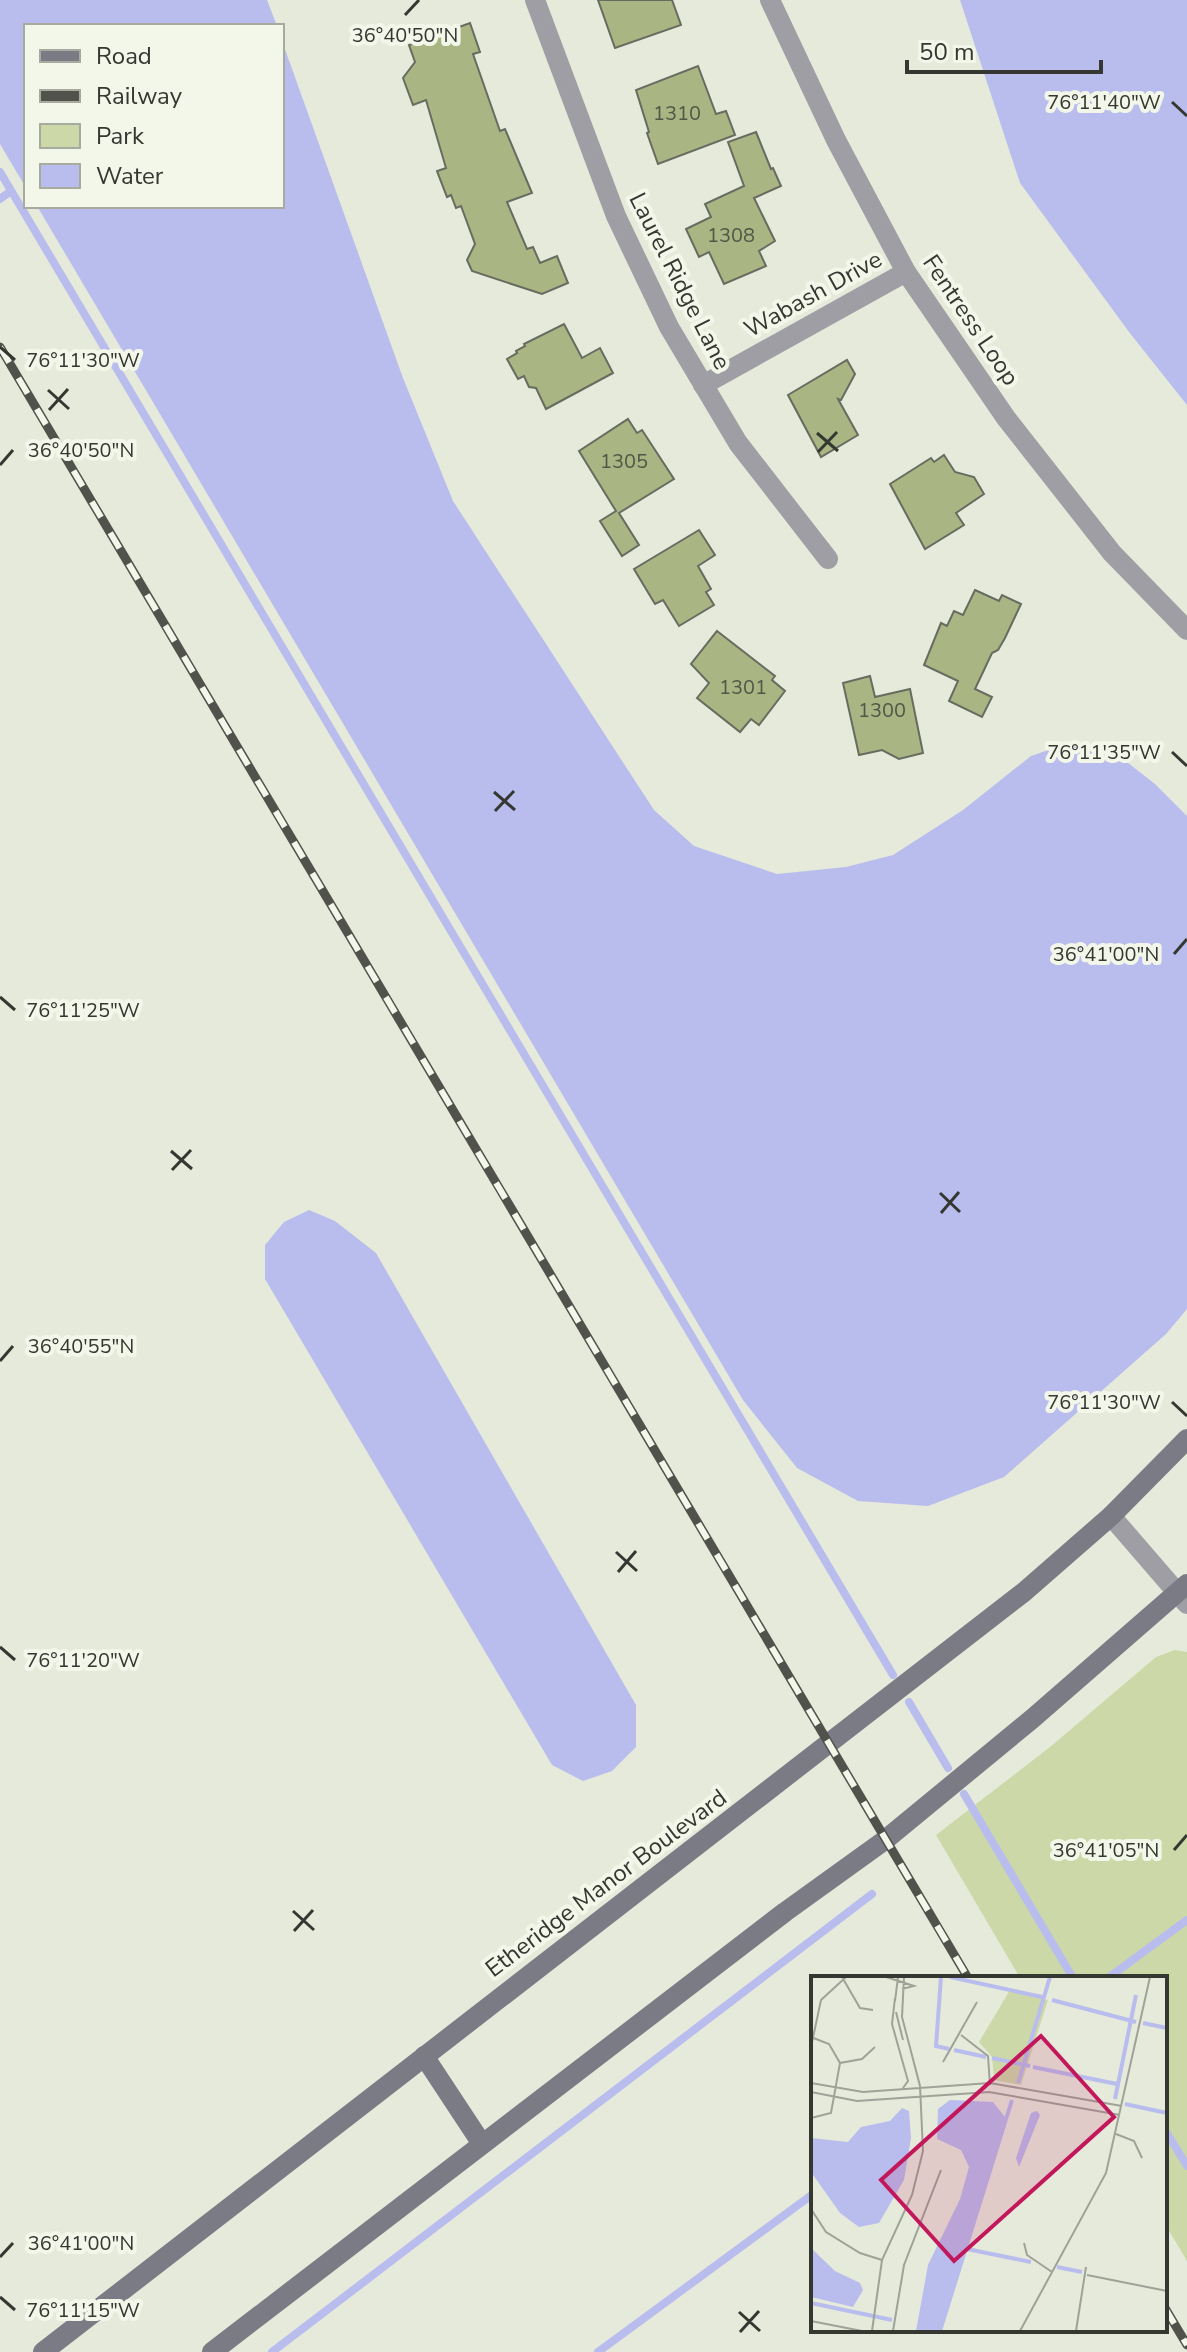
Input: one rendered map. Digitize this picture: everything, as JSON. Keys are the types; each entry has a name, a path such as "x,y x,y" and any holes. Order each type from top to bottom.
{"main road":[{"name":"Etheridge Manor Boulevard","path":"43,2352 1000,1611 1111,1516 1187,1439"},
{"path":"212,2352 785,1912 885,1840 1184,1594"},
{"path":"424,2056 482,2144"}],"street":[{"name":"Laurel Ridge Lane","path":"535,0 616,216 669,327 738,443 828,559"},
{"name":"Fentress Loop","path":"770,0 836,140 906,272 1006,418 1112,553 1187,630"},
{"name":"Wabash Drive","path":"703,385 906,272"},
{"path":"1111,1516 1184,1594"}],"green space":[{"path":"1175,1650 1187,1652 1187,2261 1167,2227 1167,1976 1019,1976 936,1835 1050,1747 1156,1657"}],"water":[{"path":"0,0 267,0 276,24 24,24 24,185 0,144"},
{"path":"960,0 1187,0 1187,405 1129,332 1020,183"},
{"path":"284,47 403,378 453,501 654,810 694,846 777,874 846,867 893,855 963,810 1031,756 1074,741 1114,752 1155,784 1187,816 1187,1309 1166,1334 1004,1477 928,1506 858,1501 797,1468 743,1400 38,208 284,208"},
{"path":"309,1210 335,1221 376,1253 636,1705 636,1747 612,1771 583,1781 552,1765 265,1279 265,1245 284,1222"}],"building":[{"path":"598,0 672,0 681,25 615,48"},
{"path":"470,23 480,52 473,54 500,131 505,129 532,193 507,202 527,249 533,247 540,263 557,256 568,283 542,294 472,271 467,260 475,244 461,206 456,208 451,195 447,197 437,171 446,168 426,100 413,105 403,78 415,62 409,45"},
{"path":"698,66 716,114 726,111 735,135 658,164 636,90"},
{"path":"756,132 781,186 754,198 775,241 759,251 766,266 724,284 709,252 699,257 686,229 711,217 705,204 744,186 728,142"},
{"path":"564,324 582,358 600,348 613,373 546,409 536,388 529,387 524,376 518,379 507,359 524,344"},
{"path":"847,360 855,374 841,400 838,399 858,435 821,457 788,395"},
{"path":"628,419 637,433 642,430 674,479 619,513 639,545 622,556 600,521 616,511 579,451"},
{"path":"944,455 955,472 974,477 984,494 956,513 964,525 925,549 890,484 931,458 934,462"},
{"path":"699,530 715,555 698,566 711,589 706,592 714,605 679,626 663,600 655,604 634,569"},
{"path":"975,590 999,601 1002,595 1021,604 975,689 992,697 982,717 949,701 958,681 924,665 941,623 947,626 954,611 963,615"},
{"path":"717,631 775,676 772,680 785,691 759,725 751,719 740,732 697,698 709,683 691,664"},
{"path":"870,676 875,697 910,689 923,753 899,759 882,750 859,755 843,683"}],"waterway":[{"path":"0,172 893,1675"},
{"path":"0,199 11,191"},
{"path":"909,1702 948,1768"},
{"path":"964,1794 1072,1976"},
{"path":"272,2352 872,1894"},
{"path":"1111,1976 1187,1920"},
{"path":"1167,2133 1187,2166"},
{"path":"598,2352 811,2195"}],"railway":[{"path":"0,347 967,1976"},
{"path":"1167,2311 1187,2345"}]}
